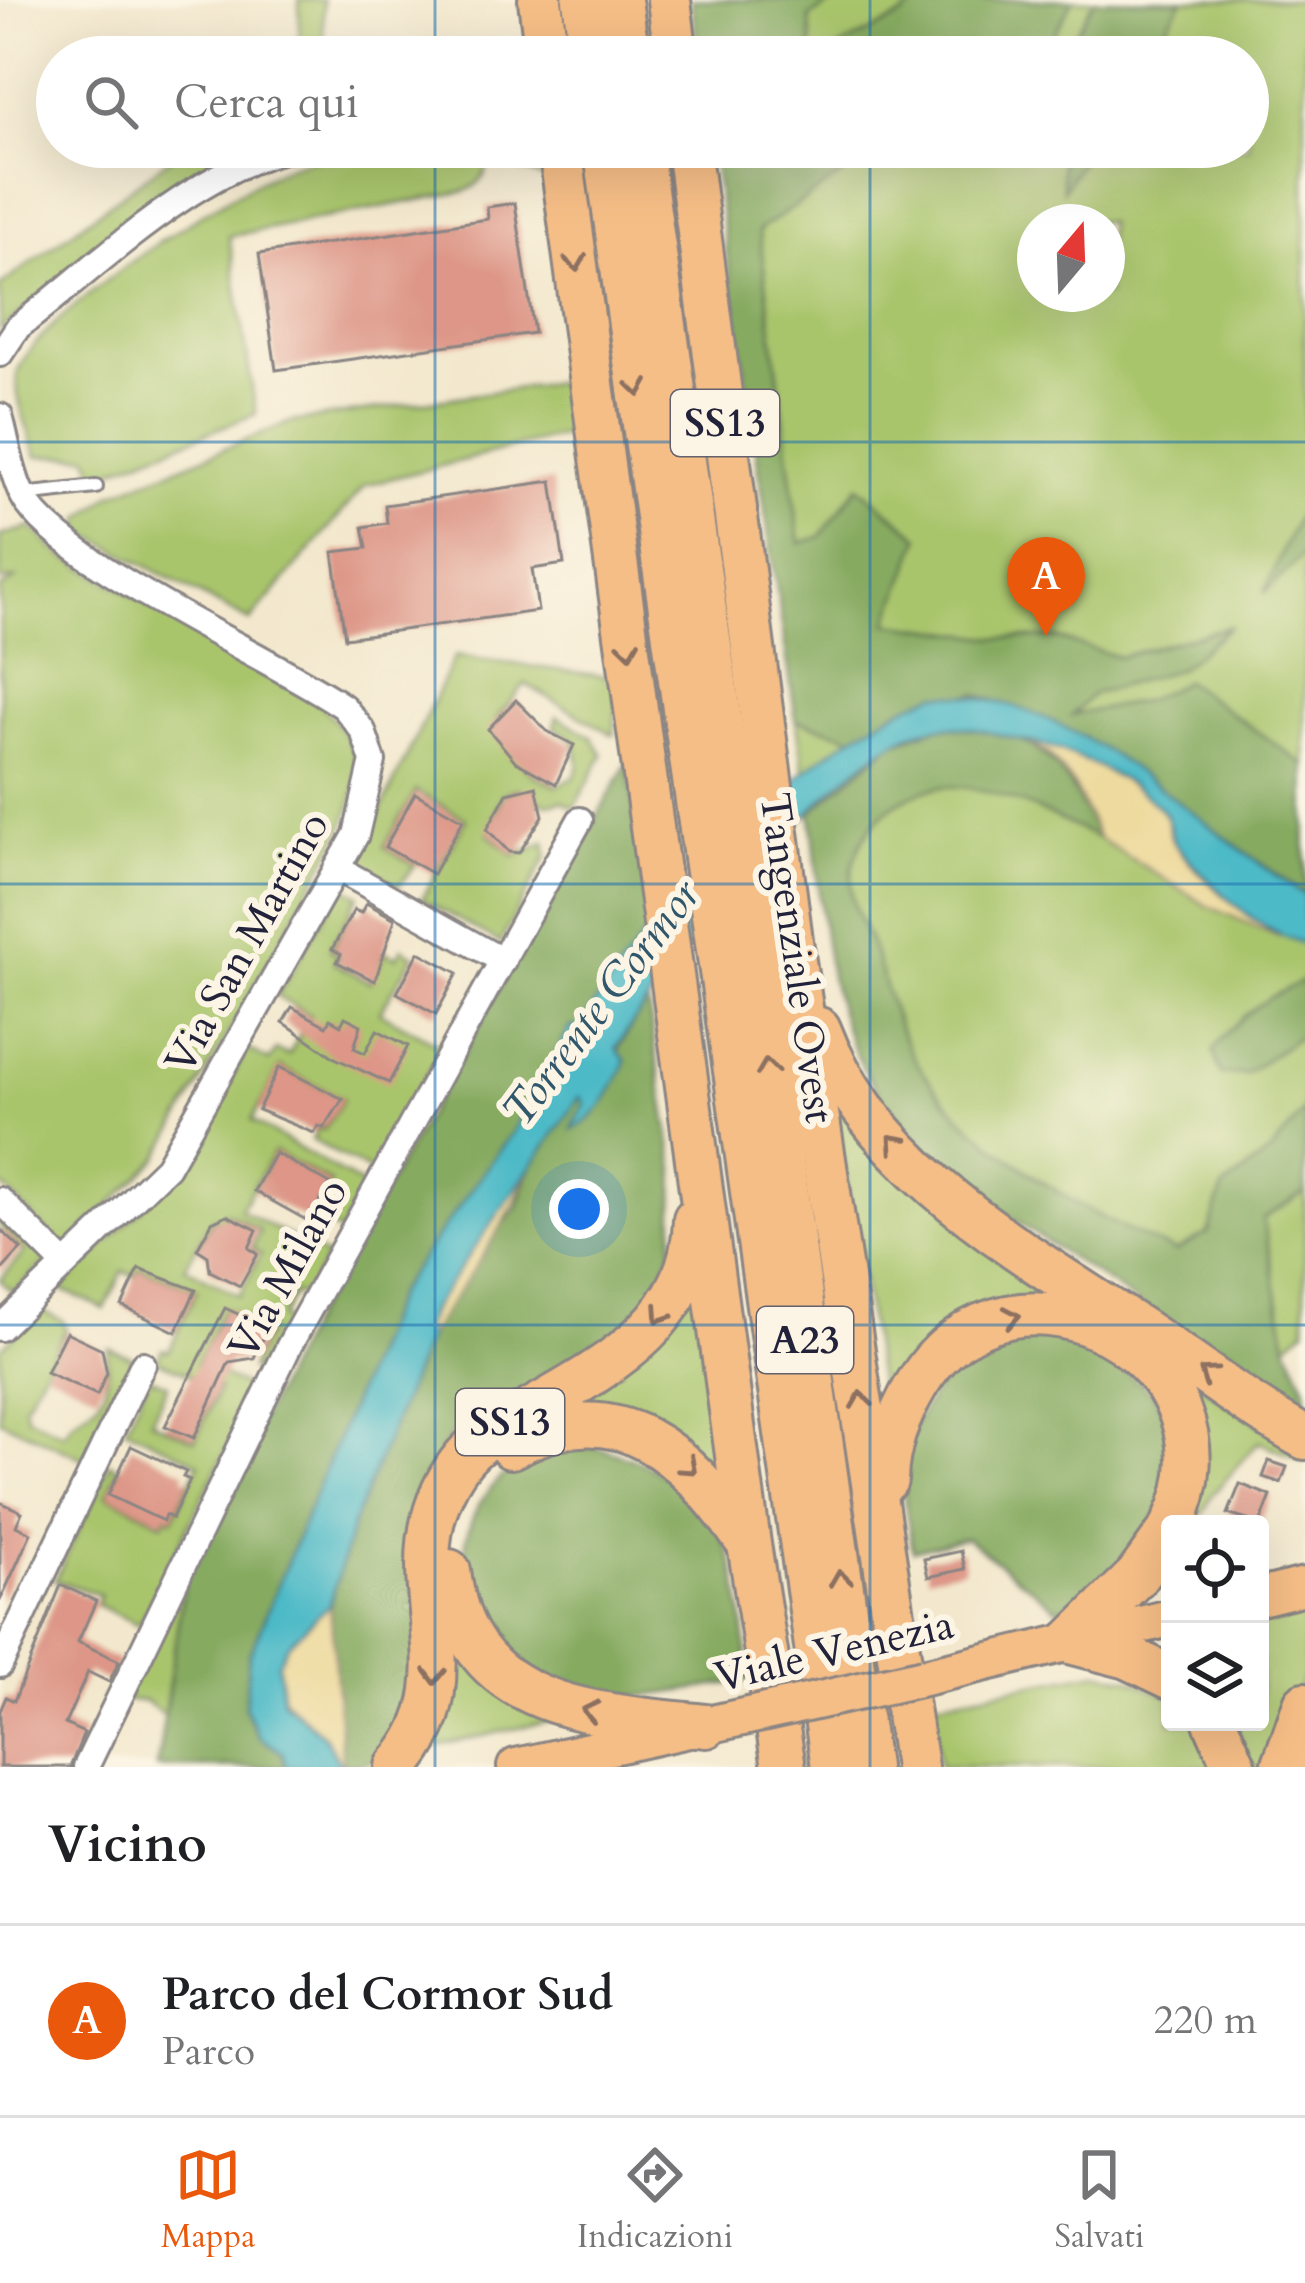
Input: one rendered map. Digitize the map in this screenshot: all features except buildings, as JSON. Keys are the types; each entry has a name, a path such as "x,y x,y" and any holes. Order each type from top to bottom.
{"highway":[{"path":"535,0 543,36"},
{"path":"584,0 589,36"},
{"path":"620,0 625,36"},
{"path":"669,0 673,36"},
{"name":"SS13","path":"563,168 749,1544 784,1767"},
{"name":"A23","path":"608,168 833,1767"},
{"name":"A23","path":"643,168 867,1767"},
{"name":"Tangenziale Ovest","path":"691,168 792,948 916,1767"},
{"path":"792,948 829,1057 863,1108 914,1163 1033,1259 1305,1438"},
{"name":"SS13","path":"397,1767 416,1743 434,1701 437,1671 424,1566 427,1536 443,1492 459,1464 493,1432 612,1363 662,1320 695,1234 695,1122"},
{"path":"889,1583 886,1461 896,1426 926,1369 943,1350 988,1322 1016,1314 1065,1316 1094,1325 1150,1363 1169,1388 1188,1450 1188,1482 1176,1515"},
{"path":"706,1726 577,1710 505,1679 472,1646 453,1610 448,1564 452,1528 470,1487 492,1457 560,1427 596,1426 662,1444 683,1460 749,1544"},
{"path":"1070,1642 1137,1576 1161,1542"},
{"path":"1070,1642 1129,1657 1161,1673"},
{"path":"1283,1767 1305,1704"},
{"path":"1219,1731 1235,1767"}],"main road":[{"path":"1269,1595 1305,1586"},
{"name":"Viale Venezia","path":"516,1767 632,1748 706,1726 1161,1620"}],"street":[{"path":"532,36 535,0"},
{"path":"0,354 18,327 212,178 232,168"},
{"name":"Via San Martino","path":"0,416 22,495 38,516 112,574 344,707 363,731 373,761 356,835 167,1167 0,1328"},
{"name":"Via Milano","path":"86,1767 289,1346 580,820"},
{"path":"338,868 503,961"},
{"path":"0,1200 65,1265"},
{"path":"0,1666 143,1364"}],"lane":[{"path":"22,495 96,487"}],"green space":[{"path":"299,0 323,0 324,36 300,36"},
{"path":"691,0 837,0 810,17 811,36 696,36"},
{"path":"693,0 1305,0 1305,1329 1287,1344 1139,1301 1004,1211 831,955 716,168 1269,168 1269,36 698,36"},
{"path":"920,0 1073,0 1053,36 862,36 902,16"},
{"path":"1094,0 1183,0 1160,36 1074,36"},
{"path":"157,168 206,168 0,330 0,286"},
{"path":"287,168 487,168 466,191 229,236 256,414 96,476 89,456 37,456 17,386 28,352 94,290 138,257"},
{"path":"515,168 551,168 553,182"},
{"path":"714,168 853,168 759,230 800,543 820,537 858,486 920,537 888,623 996,638 1056,638 1119,657 1231,626 1179,669 1093,694 1072,715 1146,700 1185,681 1305,765 1305,895 1105,751 1017,708 976,694 901,708 854,737 796,720"},
{"path":"1061,168 1077,168 1063,190"},
{"path":"574,380 579,431 365,485 250,621 81,531 81,519 112,494 291,422"},
{"path":"1305,498 1305,553 1264,594"},
{"path":"31,527 62,556 307,692 351,746 357,780 334,846 159,1157 65,1249 0,1184 0,589 18,578 0,581 0,536"},
{"path":"455,656 619,678 614,735 525,684 496,719 495,735 532,774 556,786 574,778 579,765 575,740 554,727 557,716 592,737 603,755 574,808 562,801 547,804 517,788 503,794 488,834 515,856 545,842 547,856 500,943 422,899 466,819 416,791 384,847 415,865 399,886 356,862"},
{"path":"938,727 998,733 1039,751 1070,786 1098,838 1019,802 969,788 923,791 884,813 858,849 852,895 907,1045 936,1089 995,1147 1105,1219 1176,1251 1208,1233 1223,1188 1272,1151 1305,1109 1305,1192 1263,1219 1287,1344 1305,1386 1305,1423 971,1188 905,1127 856,1054 829,966 811,812 892,743"},
{"path":"628,762 650,927 580,1028 571,1027 513,1132 397,1292 249,1656 245,1708 259,1737 282,1752 286,1767 157,1767 186,1569 312,1317"},
{"path":"342,886 359,895 330,950 338,955 334,963 370,982 386,952 397,957 402,948 414,955 380,1012 442,1047 373,1173 312,1140 343,1099 280,1067 252,1121 365,1187 340,1233 314,1217 331,1183 274,1152 240,1210 327,1257 305,1296 294,1293 281,1318 290,1323 283,1334 278,1332 257,1372 250,1369 270,1328 224,1308 196,1364 256,1391 139,1625 97,1605 100,1595 55,1580 110,1463 119,1468 107,1495 163,1523 166,1517 173,1519 199,1463 126,1428 149,1377 168,1384 151,1421 195,1440 219,1388 157,1360 162,1349 169,1351 197,1290 140,1268 135,1276 123,1271 105,1309 60,1289 175,1176 247,1049 269,1061 276,1050 289,1055 310,1015 277,996","holes":["226,1212 260,1231 252,1248 261,1254 239,1296 185,1267 213,1218 221,1221"]},
{"path":"1305,980 1305,1032 1246,1074 1221,1075 1213,1051 1232,1027 1265,1001"},
{"path":"647,999 675,1168 673,1250 657,1288 616,1339 454,1432 425,1476 406,1555 426,1655 406,1721 376,1761 343,1767 330,1604 352,1526 428,1337 486,1243 517,1208 533,1159 581,1095 585,1104 573,1127"},
{"path":"833,1095 1072,1300 1000,1303 954,1320 920,1357 884,1418"},
{"path":"0,1212 49,1260 13,1293 0,1280 25,1251 0,1228"},
{"path":"697,1279 722,1460 711,1469 586,1409 577,1397"},
{"path":"39,1310 63,1321 66,1329 24,1406 27,1416 64,1434 104,1391 109,1348 134,1358 86,1460 0,1420 0,1349"},
{"path":"1058,1334 1092,1348 1154,1396 1169,1431 1171,1462 1165,1494 1134,1551 1111,1575 1058,1609 966,1538 913,1551 903,1477 919,1416 959,1366 1000,1340"},
{"path":"1191,1379 1305,1453 1305,1461 1259,1442 1212,1495 1202,1515 1190,1515 1204,1452"},
{"path":"562,1443 640,1462 664,1475 704,1510 731,1558 750,1680 657,1694 586,1695 523,1668 492,1638 472,1603 465,1565 469,1528 487,1493 518,1464"},
{"path":"186,1569 164,1716 146,1701 122,1700"},
{"path":"1305,1613 1305,1673 1270,1767 1251,1767 1237,1731 1269,1731 1269,1621"},
{"path":"448,1622 574,1716 427,1748"},
{"path":"1098,1672 1128,1678 1161,1693 1161,1731 1201,1731 1219,1767 940,1767 931,1703"}],"sand":[{"path":"1029,742 1082,759 1143,794 1166,817 1172,840 1197,870 1279,937 1206,905 1098,838 1074,786 1049,755"},
{"path":"533,1159 500,1229 428,1337 424,1327 440,1294"},
{"path":"330,1604 343,1767 323,1735 283,1697 275,1673 288,1643"}],"water":[{"name":"Torrente Cormor","path":"936,694 988,699 1037,715 1131,768 1305,895 1305,944 1268,928 1219,891 1177,846 1166,817 1153,801 1102,768 1063,752 977,730 937,727 888,746 846,777 756,868 672,969 616,1048 626,1061 605,1101 572,1129 585,1104 580,1097 431,1310 424,1327 428,1337 352,1526 330,1604 288,1644 278,1663 283,1701 324,1736 342,1767 286,1767 282,1752 259,1737 245,1708 249,1656 397,1292 513,1132 571,1027 580,1027 691,881 782,790 831,751"}],"place":[{"name":"Parco del Cormor Sud","path":"1046,636"}]}
